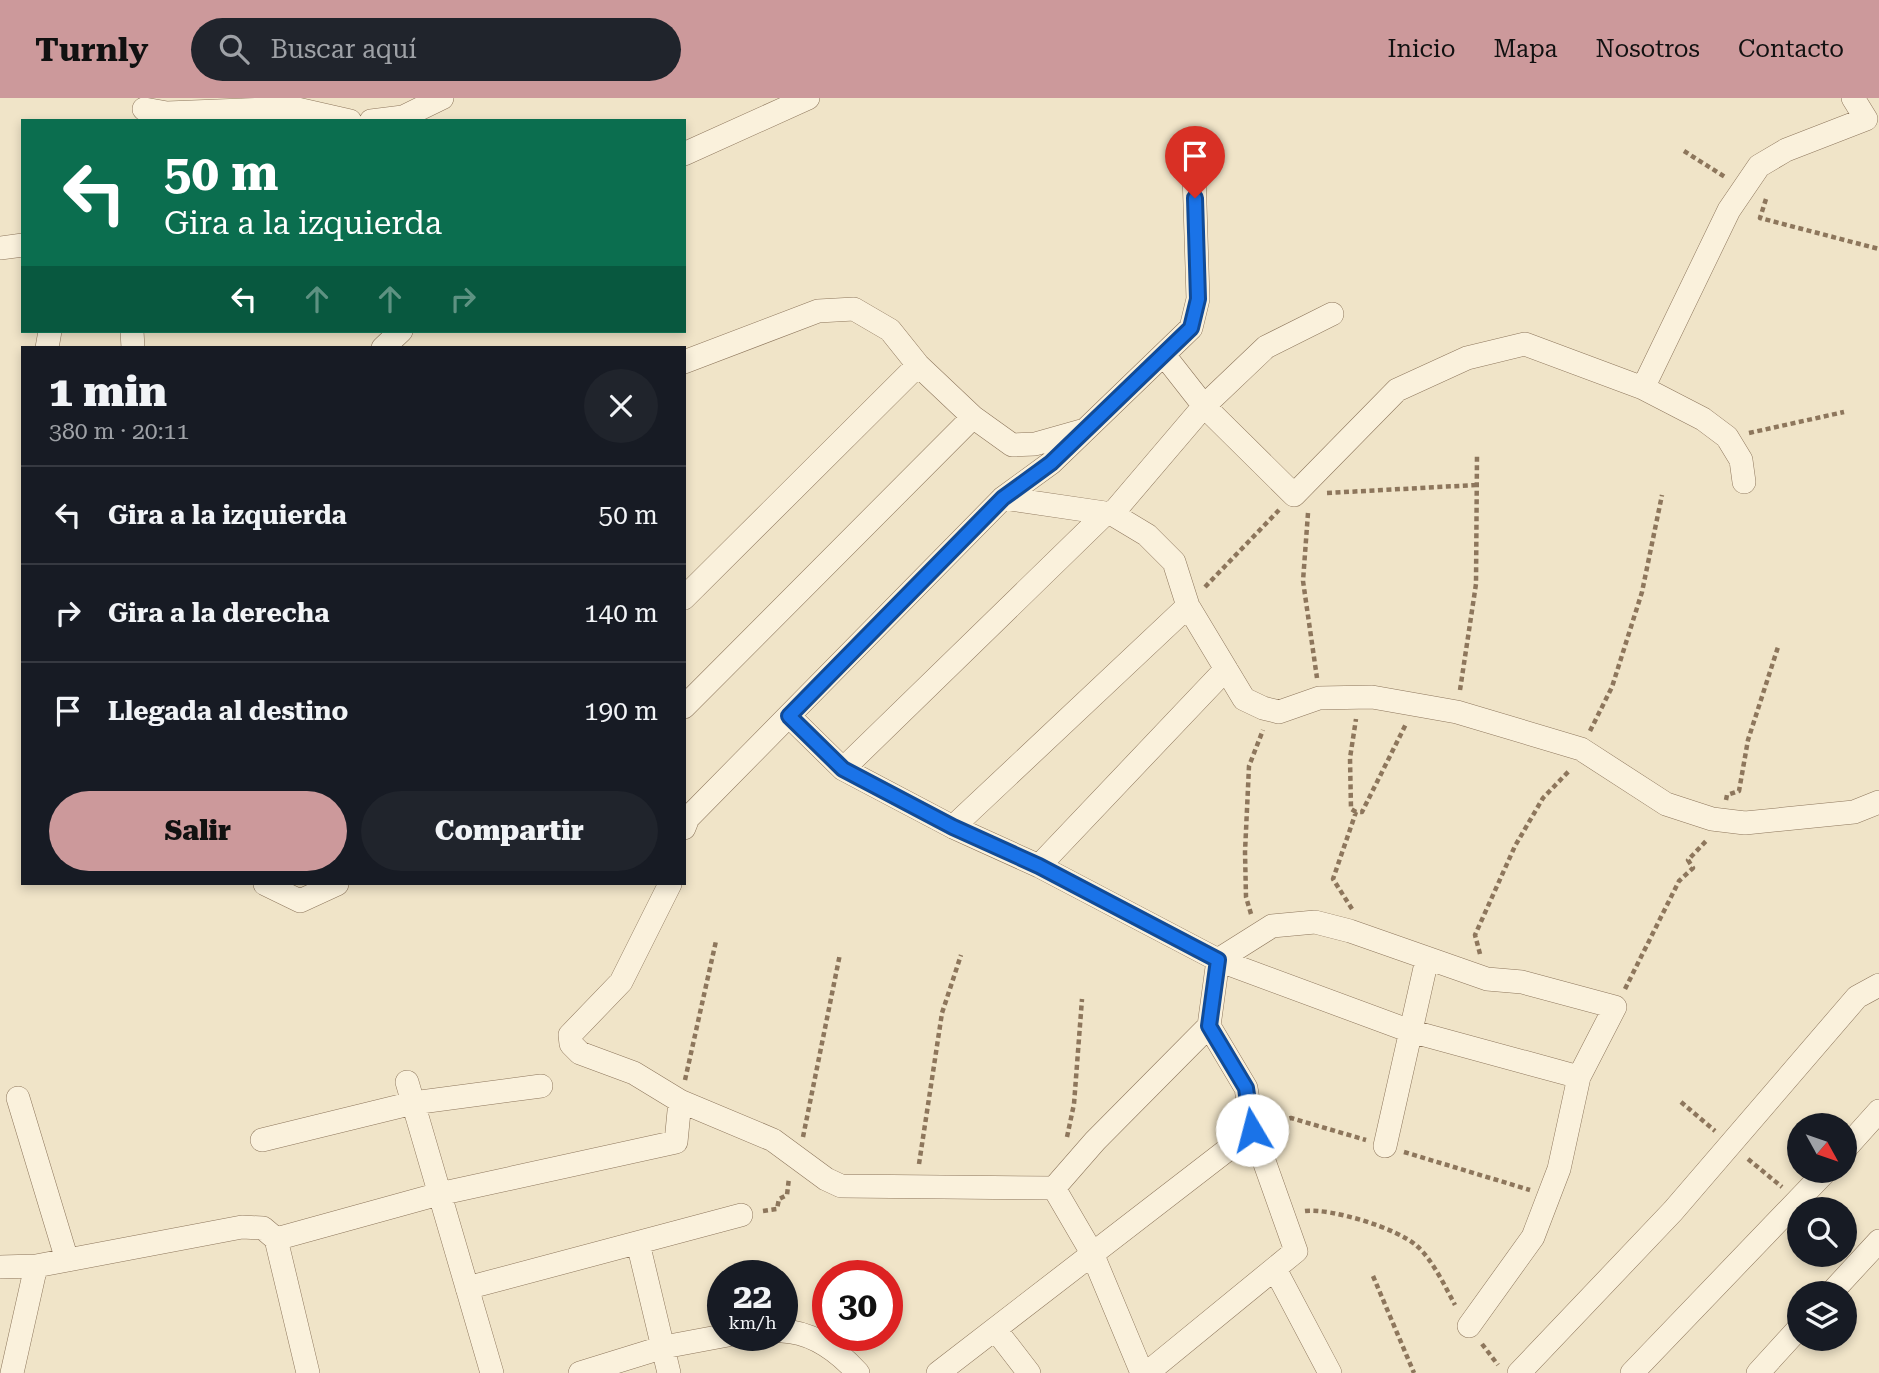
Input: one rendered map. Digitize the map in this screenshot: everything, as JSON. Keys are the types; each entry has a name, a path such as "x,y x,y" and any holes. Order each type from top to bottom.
{"street":[{"path":"387,119 403,117 442,98"},
{"path":"686,153 808,98"},
{"path":"1643,388 1729,210 1759,166 1786,150 1866,119 1853,98"},
{"path":"144,109 167,113 293,109 340,119"},
{"path":"686,820 1003,498 1051,463 1191,328 1198,299 1194,173"},
{"path":"0,248 21,245"},
{"path":"686,361 818,311 854,309 890,330 918,365 973,417 1012,445 1035,444 1084,430"},
{"path":"843,769 1109,514 1204,406 1266,347 1332,314"},
{"path":"385,346 399,333"},
{"path":"1164,355 1204,406 1302,495 1397,390 1467,358 1525,344 1643,388 1703,419 1727,437 1741,460 1744,482"},
{"path":"686,596 918,365"},
{"path":"686,705 973,417"},
{"path":"1003,498 1109,514 1147,536 1174,562 1188,606 1244,699 1263,708 1279,712 1319,698 1360,698 1457,712 1581,749 1666,804 1717,820 1745,823 1854,812 1879,802"},
{"path":"953,827 1188,606"},
{"path":"1039,866 1226,669"},
{"path":"789,716 843,769 953,827 1039,866 1218,960 1410,1031 1579,1077"},
{"path":"267,885 300,901 335,885"},
{"path":"670,885 621,982 570,1035 571,1044 580,1053 634,1073 680,1101 773,1140 826,1179 841,1186 1054,1188 1095,1141 1209,1026 1218,960 1272,926 1315,922 1357,933 1488,979 1522,982 1615,1007 1579,1077 1559,1169 1533,1237 1469,1326"},
{"path":"1385,1146 1427,959"},
{"path":"1519,1373 1673,1211 1857,997 1879,985"},
{"path":"1147,1373 1296,1251 1252,1130 1246,1088 1209,1026"},
{"path":"262,1140 410,1092 541,1086"},
{"path":"410,1092 492,1373"},
{"path":"18,1098 67,1260"},
{"path":"276,1239 439,1194 676,1142 680,1101"},
{"path":"1857,1136 1879,1111"},
{"path":"938,1373 1252,1130"},
{"path":"1632,1373 1815,1183"},
{"path":"1054,1188 1092,1253 1142,1373"},
{"path":"467,1287 741,1215"},
{"path":"0,1267 36,1266 242,1227 263,1228 276,1239 308,1373"},
{"path":"1842,1281 1879,1241"},
{"path":"639,1243 669,1373"},
{"path":"12,1373 36,1266"},
{"path":"1275,1269 1330,1373"},
{"path":"995,1329 1029,1373"},
{"path":"798,1335 820,1340 858,1373"},
{"path":"580,1373 664,1348 707,1339"},
{"path":"1758,1373 1787,1341"}],"path":[{"path":"1684,151 1743,189"},
{"path":"1759,166 1771,180 1760,218 1879,249"},
{"path":"1727,437 1844,412"},
{"path":"1457,712 1476,584 1477,455"},
{"path":"1188,606 1302,495 1476,485"},
{"path":"1302,495 1303,581 1319,698"},
{"path":"1488,979 1475,935 1522,834 1543,798 1574,766 1612,687 1642,592 1662,495"},
{"path":"1615,1007 1679,881 1693,868 1688,860 1707,841 1702,835 1717,820 1727,795 1739,791 1748,740 1778,647"},
{"path":"1360,698 1350,758 1351,809 1356,811 1362,811 1416,704"},
{"path":"1258,934 1246,897 1245,852 1249,766 1263,733 1263,708"},
{"path":"1356,811 1333,879 1351,905 1357,933"},
{"path":"680,1101 716,941"},
{"path":"741,1215 777,1209 779,1199 787,1195 790,1163 799,1158 840,954"},
{"path":"916,1186 942,1013 961,955"},
{"path":"1066,1140 1074,1104 1082,999"},
{"path":"1283,1215 1320,1209 1369,1221 1417,1245 1469,1326 1504,1373"},
{"path":"1373,1276 1414,1373"}],"route":[{"path":"1195,198 1198,299 1191,328 1051,463 1003,498 789,716 843,769 953,827 1039,866 1218,960 1209,1026 1246,1088 1252,1130"}]}
